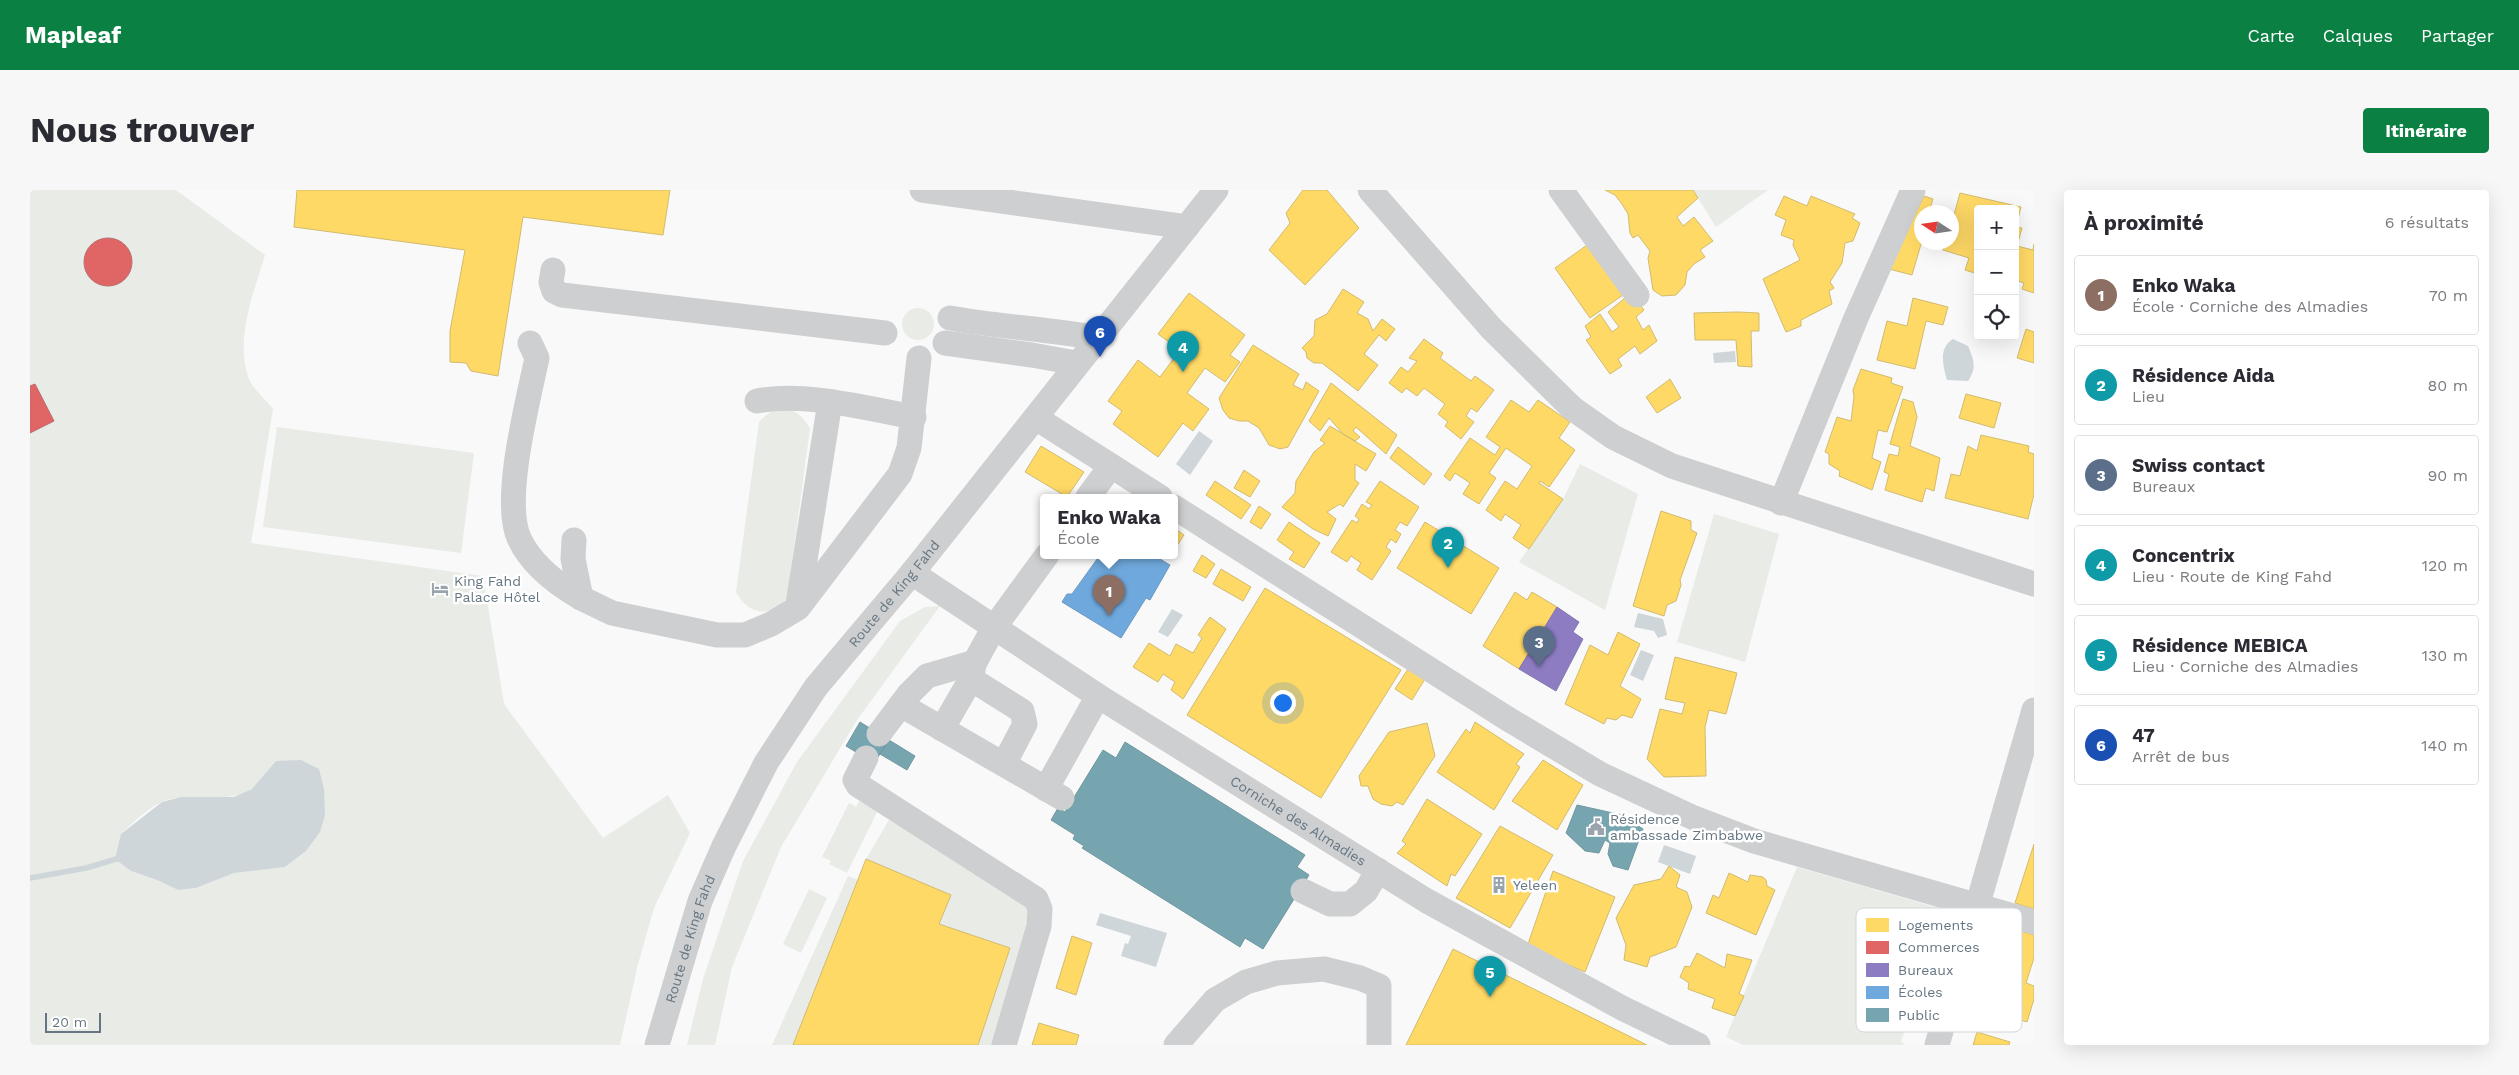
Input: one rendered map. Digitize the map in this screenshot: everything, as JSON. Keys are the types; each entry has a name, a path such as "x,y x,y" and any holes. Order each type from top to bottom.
{"street":[{"path":"922,190 1072,200 1187,227"},
{"name":"Route de King Fahd","path":"657,1045 700,901 724,846 766,763 816,687 912,573 1036,418 1076,363 1216,190"},
{"path":"1370,190 1491,328 1572,408 1613,437 1672,466 2034,584"},
{"path":"1561,190 1636,295"},
{"path":"1781,503 1856,318 1913,190"},
{"path":"553,270 551,282 554,291 562,295 885,333"},
{"path":"950,318 986,325 1053,330 1098,338"},
{"path":"530,343 537,358 513,488 512,513 519,538 533,559 556,584 581,598 612,613 717,635 745,635 771,624 798,608 900,474 909,448 914,417 919,358"},
{"path":"945,343 1076,363"},
{"path":"757,401 781,397 830,402 914,417"},
{"path":"798,608 830,402"},
{"path":"1036,418 1155,494"},
{"path":"1090,494 1111,466"},
{"path":"1178,509 1492,708 1600,774 1694,818 1754,841 1986,908"},
{"path":"574,540 573,560 581,598"},
{"path":"942,729 993,629 1044,559"},
{"name":"Corniche des Almadies","path":"912,573 993,629 1098,696 1427,901 1622,1008 1698,1045"},
{"path":"879,734 900,705 927,676 973,671 1022,711 1025,717 1025,724 1004,764"},
{"path":"900,705 1054,793 1098,696"},
{"path":"1979,906 2034,710"},
{"path":"866,758 856,775 855,780 858,785 1036,899 1040,909 1039,926 1004,1045"},
{"path":"1303,891 1330,904 1350,904 1366,891 1378,870"},
{"path":"1176,1045 1215,1000 1246,982 1277,973 1324,969 1360,978 1379,986 1379,1045"},
{"path":"1937,1045 1941,1032"}],"shaded area":[{"path":"30,190 176,190 265,255 247,316 244,348 245,364 249,379 273,409 251,543 483,576 504,704 603,838 668,795 690,833 654,908 638,964 620,1045 30,1045","holes":["276,761 320,832 306,851 285,867 234,873 196,888 178,890 131,871 121,834 147,811 164,801 185,797 230,797 250,790 261,781"]},
{"path":"1693,190 1768,190 1716,227"},
{"path":"918,308 930,312 934,324 930,336 918,340 906,336 902,324 906,312"},
{"path":"1953,339 1968,346 1972,356 1974,368 1968,381 1947,380 1943,363 1943,352 1948,343"},
{"path":"1735,351 1736,362 1714,363 1713,353"},
{"path":"787,408 801,416 810,429 787,599 774,609 760,611 747,605 736,592 759,422 771,412"},
{"path":"277,427 474,453 461,553 263,527"},
{"path":"1199,431 1213,441 1190,475 1176,464"},
{"path":"1580,464 1638,494 1605,610 1519,562 1563,499"},
{"path":"1714,514 1779,534 1745,662 1677,642"},
{"path":"940,606 857,720 781,847 732,967 715,1045 687,1045 703,979 743,861 797,762 900,621 925,607"},
{"path":"1172,609 1183,615 1168,637 1158,632"},
{"path":"1638,613 1663,619 1667,635 1658,638 1654,631 1634,627"},
{"path":"1641,650 1654,655 1643,681 1630,675"},
{"path":"301,760 319,769 324,789 325,815 320,832 306,851 285,867 234,873 196,888 178,890 131,871 115,859 121,834 162,802 181,797 234,797 252,789 276,761"},
{"path":"859,801 878,810 847,873 829,864 831,861 822,857 849,803 856,807"},
{"path":"889,820 1025,901 1031,911 992,1045 772,1045 848,876 858,880 866,859"},
{"path":"1664,845 1696,856 1690,874 1658,862"},
{"path":"1797,867 1938,908 1856,908 1856,1032 1904,1032 1901,1041 1905,1045 1743,1045 1726,1037"},
{"path":"809,889 827,898 801,953 783,944"},
{"path":"1100,913 1167,933 1156,967 1121,956 1125,943 1128,944 1131,936 1096,925"}],"building: Logements":[{"path":"297,190 670,190 663,235 523,217 498,376 471,371 466,363 450,362 450,331 465,250 294,227"},
{"path":"1303,190 1327,190 1359,228 1305,285 1269,250 1290,223 1286,213"},
{"path":"1605,190 1693,190 1698,198 1677,217 1683,226 1694,217 1713,241 1700,250 1705,257 1694,264 1687,272 1685,285 1676,295 1662,296 1653,290 1648,258 1650,251 1638,235 1633,238 1630,233 1628,214 1615,195"},
{"path":"1960,193 2012,205 1974,205 1974,273 1965,270 1969,258 1943,250 1959,250 1959,205 1957,205"},
{"path":"1784,196 1807,206 1811,196 1855,214 1852,218 1860,223 1853,241 1845,243 1842,263 1830,282 1834,288 1829,291 1832,304 1801,320 1801,326 1786,332 1763,279 1800,260 1793,245 1794,240 1781,235 1786,220 1775,215"},
{"path":"1924,196 1933,199 1931,205 1920,205"},
{"path":"1914,217 1914,250 1919,250 1912,275 1889,269"},
{"path":"2019,228 2022,228 2019,239"},
{"path":"2034,244 2034,293 2022,289 2024,283 2019,281 2019,246 2033,250"},
{"path":"1587,245 1623,295 1590,318 1555,268"},
{"path":"1343,289 1364,302 1357,313 1368,319 1373,331 1382,319 1395,329 1386,341 1379,335 1364,354 1378,365 1358,391 1322,363 1314,363 1307,358 1306,352 1302,348 1314,336 1315,320 1327,314"},
{"path":"1189,293 1245,335 1230,355 1240,362 1225,382 1205,368 1187,393 1209,409 1193,431 1183,423 1158,457 1113,424 1122,411 1108,401 1138,360 1160,377 1180,350 1158,334"},
{"path":"1631,293 1644,310 1636,317 1643,330 1649,325 1657,341 1640,354 1635,346 1618,359 1622,366 1610,374 1586,340 1591,337 1585,326 1600,314 1612,332 1619,327 1608,312"},
{"path":"1913,298 1948,307 1943,325 1926,321 1915,369 1877,360 1887,321 1907,326"},
{"path":"1694,313 1759,313 1759,331 1751,331 1752,367 1738,366 1736,340 1695,340"},
{"path":"2026,329 2034,332 2034,363 2017,358"},
{"path":"1424,339 1443,353 1440,358 1471,381 1475,376 1494,390 1477,412 1471,408 1466,416 1474,422 1461,439 1445,426 1448,422 1438,414 1445,404 1424,388 1417,396 1406,388 1402,393 1389,383 1401,367 1408,372 1417,361 1409,358"},
{"path":"1253,345 1299,374 1293,385 1303,390 1306,382 1319,391 1288,447 1280,449 1269,445 1259,428 1248,421 1229,418 1223,410 1219,398"},
{"path":"1861,369 1892,378 1891,383 1903,387 1887,432 1878,430 1872,458 1881,462 1872,490 1839,476 1840,471 1829,464 1829,454 1825,452 1837,417 1851,421 1853,390"},
{"path":"1670,379 1681,398 1657,413 1646,397"},
{"path":"1331,383 1397,435 1386,454 1356,427 1353,431 1360,437 1355,441 1343,434 1329,418 1320,431 1309,421"},
{"path":"1966,394 2001,403 1994,428 1959,418"},
{"path":"1903,399 1913,402 1917,417 1910,446 1940,458 1934,491 1926,488 1922,502 1885,490 1889,474 1884,472 1889,454 1898,456 1900,447 1890,444"},
{"path":"1511,400 1529,412 1538,400 1570,422 1559,438 1575,450 1549,487 1540,481 1539,483 1563,499 1529,549 1513,538 1521,525 1505,514 1501,521 1486,510 1505,481 1517,489 1532,466 1506,448 1489,473 1496,478 1479,504 1463,494 1470,483 1455,473 1450,481 1444,476 1470,438 1495,455 1500,447 1486,437"},
{"path":"1330,426 1376,454 1366,471 1355,464 1355,480 1359,483 1343,507 1340,504 1327,512 1336,519 1328,536 1313,529 1282,507 1295,493 1296,481 1314,452 1325,443 1320,440"},
{"path":"1981,435 2029,446 2028,452 2034,454 2034,494 2028,519 1945,498 1951,474 1960,476 1968,446 1977,451"},
{"path":"1041,446 1084,472 1069,494 1062,494 1025,472"},
{"path":"1398,447 1432,474 1424,485 1390,458"},
{"path":"1244,470 1260,481 1250,497 1234,488"},
{"path":"1215,481 1251,505 1241,519 1206,495"},
{"path":"1380,481 1419,507 1407,526 1400,522 1395,530 1401,534 1396,543 1391,539 1386,547 1391,551 1372,580 1357,570 1361,563 1351,556 1347,562 1331,552 1352,520 1357,523 1359,519 1355,516 1362,504 1369,509 1372,505 1366,502"},
{"path":"1259,506 1271,514 1261,529 1250,522"},
{"path":"1661,511 1691,521 1691,530 1697,533 1680,580 1681,585 1676,601 1667,605 1664,616 1633,606"},
{"path":"1289,522 1320,543 1304,568 1289,559 1294,552 1277,540"},
{"path":"1425,522 1499,568 1471,614 1397,568"},
{"path":"1178,531 1184,535 1178,544"},
{"path":"1202,555 1215,564 1206,578 1193,571"},
{"path":"1221,569 1251,587 1243,601 1213,584"},
{"path":"1265,588 1401,670 1321,798 1187,715"},
{"path":"1515,592 1527,600 1532,592 1557,607 1519,669 1483,646"},
{"path":"1210,617 1226,629 1183,699 1171,690 1175,682 1163,674 1158,682 1133,667 1149,643 1170,656 1176,644 1193,653 1202,638 1198,635"},
{"path":"1618,632 1640,644 1620,686 1641,699 1632,718 1622,715 1616,720 1607,718 1604,724 1565,704 1590,645 1608,655"},
{"path":"1675,657 1737,673 1726,714 1709,710 1705,727 1706,776 1664,777 1647,759 1660,709 1682,714 1685,703 1665,699"},
{"path":"1408,669 1425,679 1412,700 1395,689"},
{"path":"1475,722 1524,754 1516,764 1520,767 1494,810 1437,772 1466,729 1470,733"},
{"path":"1427,723 1435,756 1403,805 1397,802 1392,806 1381,804 1373,799 1368,786 1361,786 1359,776 1389,732"},
{"path":"1543,760 1583,785 1557,830 1512,801"},
{"path":"1427,799 1482,834 1455,876 1451,874 1447,886 1397,853 1406,844 1402,841"},
{"name":"Yeleen","path":"1500,826 1553,855 1510,928 1456,898"},
{"path":"2034,844 2034,909 2015,903"},
{"path":"866,859 951,895 939,924 1010,948 978,1045 793,1045"},
{"path":"1669,866 1680,875 1676,887 1687,892 1692,907 1676,947 1650,957 1647,967 1624,960 1626,945 1616,918 1634,885 1661,879"},
{"path":"1553,871 1615,897 1585,972 1527,947"},
{"path":"1729,873 1748,882 1750,875 1763,877 1766,880 1767,886 1775,890 1756,935 1706,913 1713,895 1719,898"},
{"path":"2022,931 2034,935 2034,958 2026,983 2034,986 2034,999 2027,1022 2022,1020"},
{"path":"1072,936 1092,943 1076,995 1056,988"},
{"path":"1453,949 1647,1045 1406,1045"},
{"path":"1697,953 1725,968 1727,954 1752,960 1739,994 1744,996 1735,1016 1712,1008 1715,999 1688,989 1689,983 1680,977 1685,966 1690,967"},
{"path":"1039,1023 1079,1035 1076,1045 1032,1045"},
{"path":"1977,1032 2010,1042 2009,1045 1973,1045"}],"building: Commerces":[{"path":"108,238 117,240 125,245 130,253 132,262 130,271 125,279 117,284 108,286 99,284 91,279 86,271 84,262 86,253 91,245 99,240"},
{"path":"35,384 54,421 30,433 30,386"}],"building: Bureaux":[{"path":"1557,607 1579,622 1573,632 1583,639 1556,691 1519,669"}],"building: Écoles":[{"path":"1097,559 1160,559 1170,565 1150,600 1146,598 1121,638 1062,602 1067,594 1072,594"}],"building: Public":[{"path":"860,722 889,740 874,763 846,746"},
{"path":"889,740 915,756 907,770 880,754"},
{"path":"1125,742 1305,855 1297,867 1309,875 1263,949 1245,938 1240,947 1082,848 1084,846 1073,839 1075,835 1051,820 1058,808 1065,812 1103,750 1116,758"},
{"path":"1577,805 1622,815 1643,829 1628,870 1613,866 1608,854 1610,843 1605,840 1599,853 1585,851 1566,833"}],"waterway":[{"path":"30,878 86,868 123,857"}],"place":[{"name":"47","path":"1100,357"},
{"name":"Concentrix","path":"1183,372"},
{"name":"Résidence Aida","path":"1448,568"},
{"name":"King Fahd Palace Hôtel","path":"440,589"},
{"name":"Enko Waka","path":"1109,616"},
{"name":"Swiss contact","path":"1539,667"},
{"name":"Résidence ambassade Zimbabwe","path":"1596,827"},
{"name":"Yeleen","path":"1499,885"},
{"name":"Résidence MEBICA","path":"1490,997"}]}
